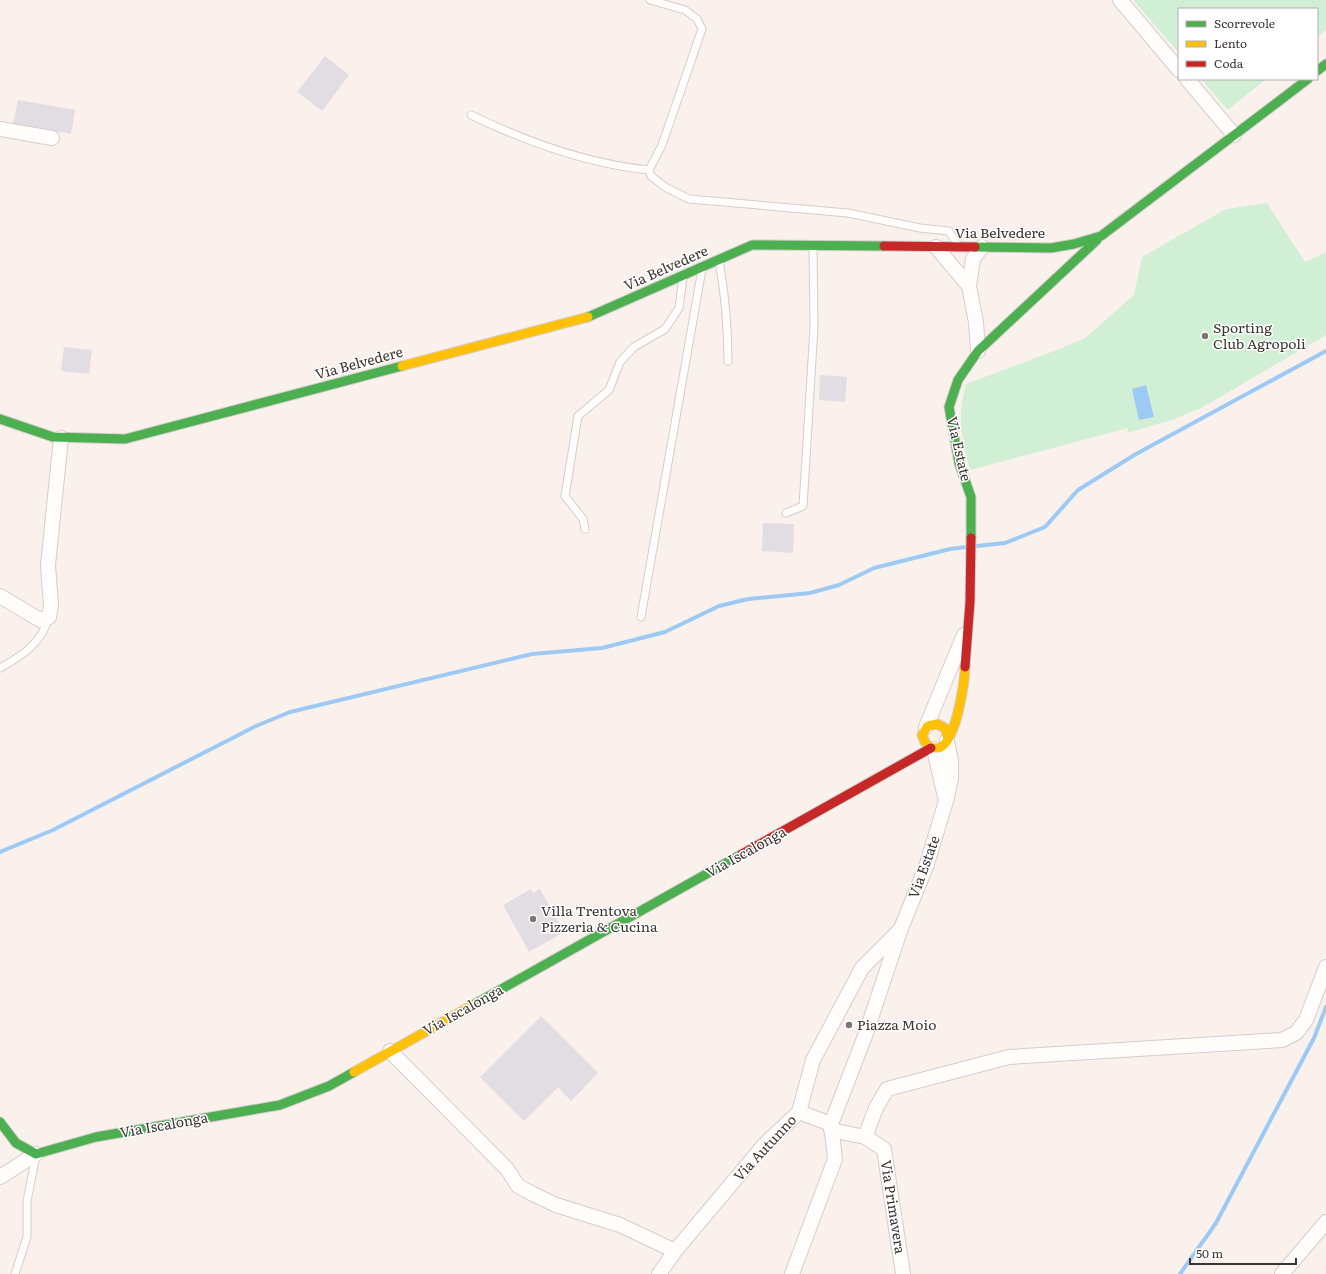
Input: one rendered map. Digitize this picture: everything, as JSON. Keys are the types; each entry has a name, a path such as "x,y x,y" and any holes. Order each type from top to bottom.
{"street":[{"path":"1120,0 1178,69"},
{"path":"1318,70 1326,64"},
{"path":"1188,80 1234,135"},
{"name":"Via Belvedere","path":"0,419 53,437 125,439 588,317 752,245 1051,248 1074,244 1101,236 1307,80"},
{"path":"0,129 52,138"},
{"name":"Via Estate","path":"831,1127 865,1036 900,931 927,864 951,779 951,761 948,740 958,713 965,676 967,627 970,602 971,497 959,463 949,407 958,380 978,351 1101,236"},
{"path":"936,247 969,286"},
{"path":"978,351 976,322 969,286 973,258 982,247"},
{"path":"0,596 40,620 49,617 51,606 48,565 61,438"},
{"name":"Via Estate","path":"924,731 967,627"},
{"path":"934,723 942,724 948,731 948,740 941,748 933,748 926,744 924,731 934,723"},
{"name":"Via Iscalonga","path":"903,764 924,731"},
{"name":"Via Estate","path":"933,748 946,801"},
{"name":"Via Iscalonga","path":"36,1154 96,1137 280,1105 329,1086 933,748"},
{"name":"Via Autunno","path":"659,1274 675,1251 765,1144 799,1112 814,1060 862,968 900,931"},
{"path":"865,1137 876,1108 887,1089 1009,1057 1282,1040 1296,1033 1306,1020 1326,967"},
{"path":"390,1051 507,1169 518,1186 556,1205 620,1225 675,1251"},
{"path":"792,1274 835,1159 831,1127 799,1112"},
{"path":"0,1122 16,1143 36,1154 0,1177"},
{"name":"Via Primavera","path":"831,1127 865,1137 884,1149 903,1274"},
{"path":"1282,1274 1326,1222"}],"lane":[{"path":"649,170 662,145 702,29 697,19 685,10 650,0"},
{"path":"471,115 506,132 571,154 622,167 649,170"},
{"path":"649,170 652,176 665,187 689,200 848,213 920,228 949,232 959,247"},
{"path":"786,513 803,506 814,327 813,246"},
{"path":"719,260 724,286 728,331 728,361"},
{"path":"641,617 703,267"},
{"path":"585,530 583,519 565,496 578,416 609,390 620,362 634,347 665,329 679,308 683,276"},
{"path":"0,668 25,654 45,631 49,617"},
{"path":"15,1274 27,1237 27,1201 36,1154"}],"green space":[{"path":"1133,0 1326,0 1326,30 1318,36 1318,8 1178,8 1178,52"},
{"path":"1202,80 1265,80 1228,110"},
{"name":"Sporting Club Agropoli","path":"1267,203 1305,262 1326,252 1326,335 1203,407 1172,420 1127,433 1128,428 970,470 964,448 961,427 963,396 966,384 1085,338 1134,295 1142,257 1226,209"}],"water":[{"path":"1146,385 1154,417 1139,420 1132,389"}],"building":[{"path":"325,56 349,75 322,111 297,92"},
{"path":"18,100 75,110 71,134 13,124"},
{"path":"64,347 92,350 89,374 61,371"},
{"path":"820,375 847,377 845,402 819,400"},
{"path":"763,523 794,524 793,553 762,551"},
{"name":"Villa Trentova Pizzeria & Cucina","path":"531,889 533,893 540,889 564,932 529,952 503,905"},
{"path":"541,1016 598,1073 571,1101 558,1087 524,1121 480,1077"}],"waterway":[{"path":"976,546 1005,543 1045,527 1078,490 1136,454 1326,351"},
{"path":"0,852 53,830 256,726 290,712 532,654 602,648 665,632 719,606 748,599 810,593 839,585 874,568 950,549 966,547"},
{"path":"1180,1274 1216,1223 1314,1038 1326,1007"}],"traffic: fast":[{"path":"1318,70 1326,64"},
{"path":"975,247 1051,248 1074,244 1101,236 1307,80"},
{"path":"971,538 971,497 959,463 949,407 958,380 978,351 1097,240"},
{"path":"588,317 752,245 884,246"},
{"path":"0,419 53,437 125,439 402,366"},
{"path":"473,1005 742,854"},
{"path":"0,1122 16,1143 36,1154 96,1137 280,1105 329,1086 354,1072"}],"traffic: slow":[{"path":"402,366 588,317"},
{"path":"948,739 945,728 937,724 928,726 922,735 927,744 934,748 943,745 949,738 958,714 965,667"},
{"path":"354,1072 473,1005"}],"traffic: jam":[{"path":"884,246 975,247"},
{"path":"965,667 970,602 971,538"},
{"path":"742,854 931,748"}],"place":[{"name":"Sporting Club Agropoli","path":"1205,336"},
{"name":"Villa Trentova Pizzeria & Cucina","path":"533,919"},
{"name":"Piazza Moio","path":"849,1025"}]}
